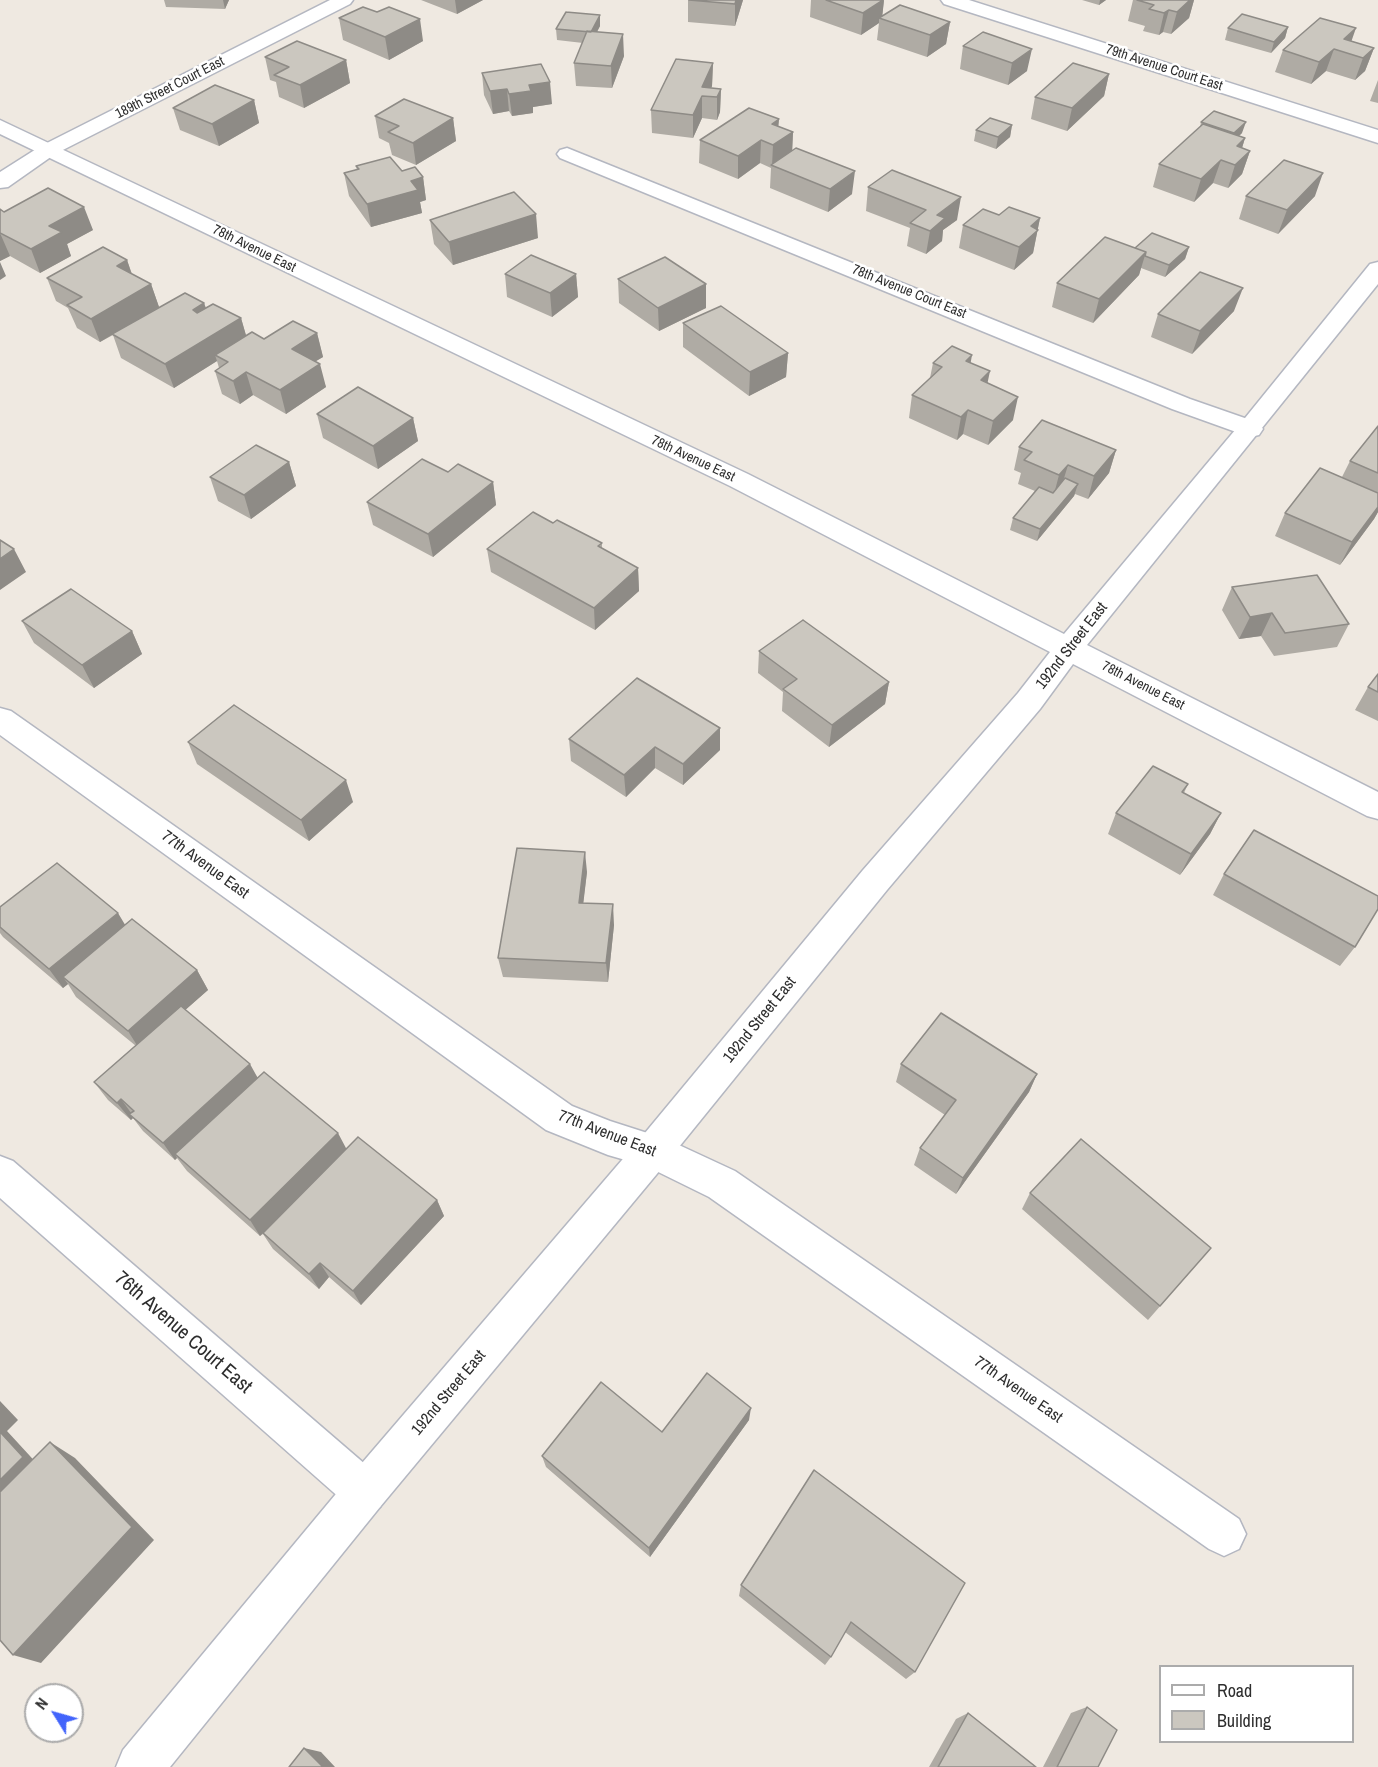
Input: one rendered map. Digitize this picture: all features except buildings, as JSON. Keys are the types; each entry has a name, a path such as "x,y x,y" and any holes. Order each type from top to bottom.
{"street":[{"name":"189th Street Court East","path":"0,182 48,150 344,0"},
{"name":"79th Avenue Court East","path":"950,0 1378,137"},
{"name":"78th Avenue East","path":"0,126 739,480 1378,807"},
{"name":"78th Avenue Court East","path":"567,154 1170,399 1250,429"},
{"name":"192nd Street East","path":"140,1767 365,1492 653,1151 875,880 1029,701 1069,648 1250,429 1378,269"},
{"name":"77th Avenue East","path":"0,719 559,1118 608,1138 653,1151 722,1184 1224,1534"},
{"name":"76th Avenue Court East","path":"0,1174 365,1492"}]}
